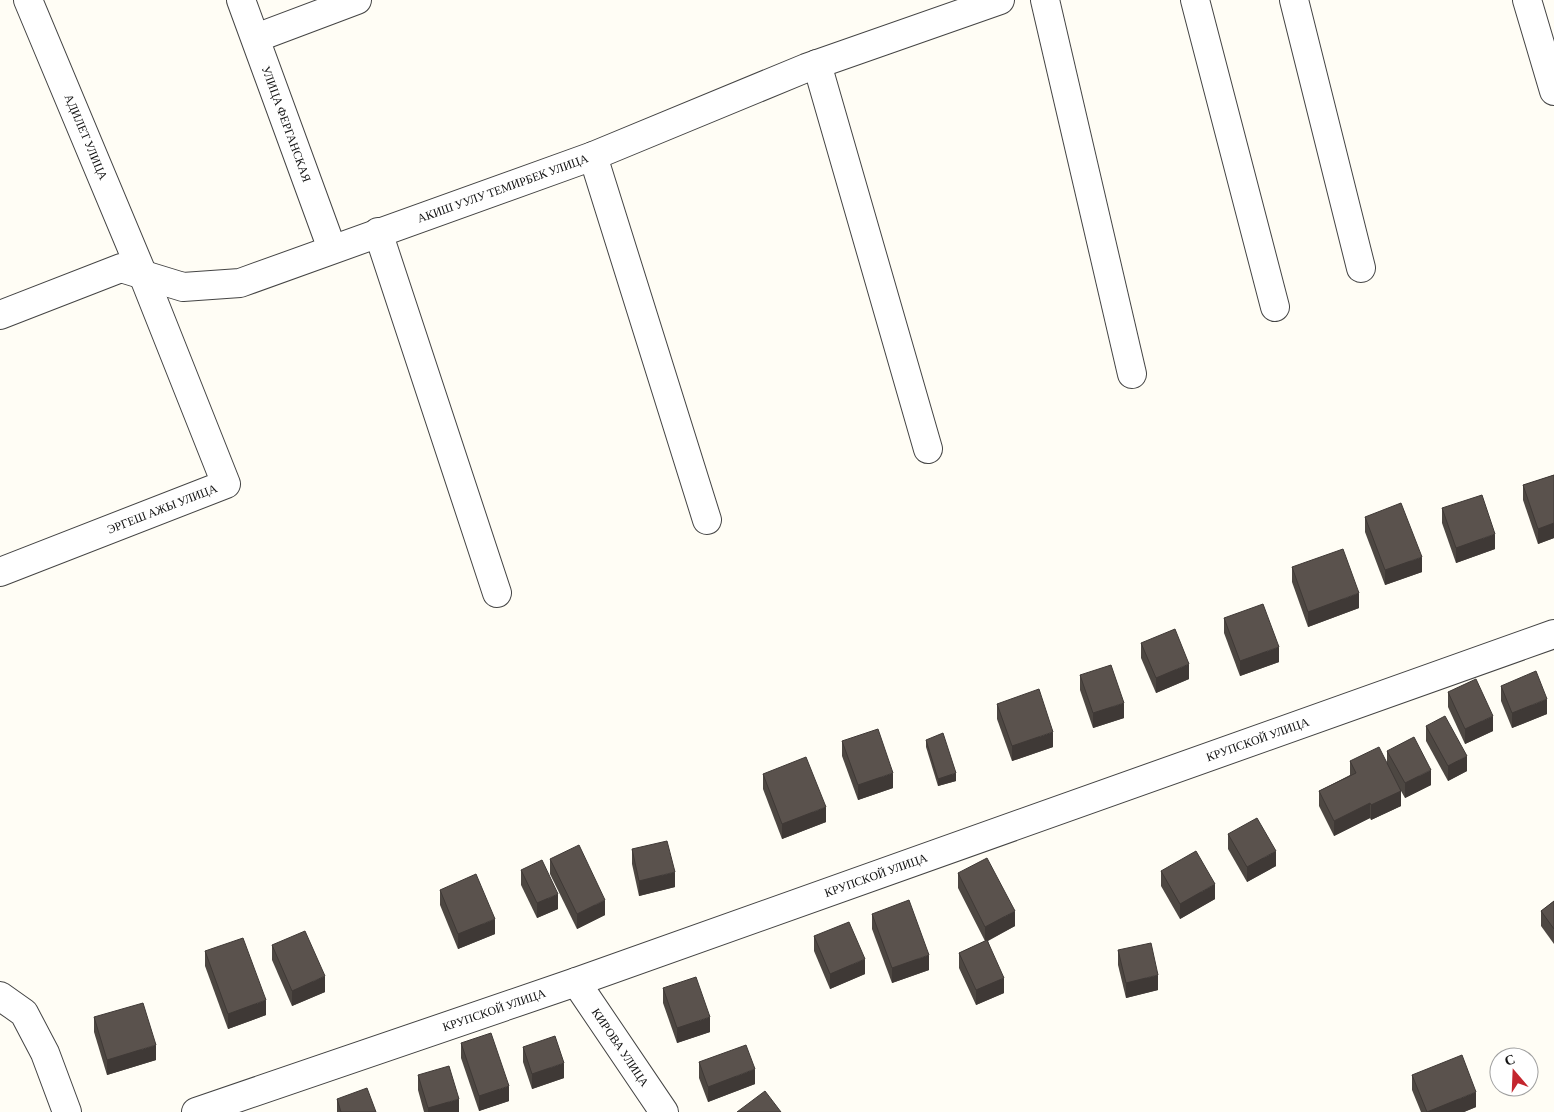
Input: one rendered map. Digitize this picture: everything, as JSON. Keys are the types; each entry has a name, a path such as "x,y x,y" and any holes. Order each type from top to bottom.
{"street":[{"name":"АДИЛЕТ УЛИЦА","path":"28,0 143,275"},
{"name":"УЛИЦА ФЕРГАНСКАЯ","path":"241,0 332,249"},
{"path":"256,38 357,0"},
{"name":"АКИШ УУЛУ ТЕМИРБЕК УЛИЦА","path":"0,315 121,268 184,287 240,283 593,156 817,64 1000,0"},
{"path":"1045,0 1132,374"},
{"path":"1195,0 1275,307"},
{"path":"1294,0 1360,268"},
{"path":"1527,0 1554,91"},
{"path":"817,64 928,449"},
{"path":"593,156 707,520"},
{"path":"378,232 497,593"},
{"name":"ЭРГЕШ АЖЫ УЛИЦА","path":"0,572 226,484 143,275"},
{"name":"КРУПСКОЙ УЛИЦА","path":"196,1112 576,982 1554,634"},
{"name":"КИРОВА УЛИЦА","path":"576,982 664,1112"},
{"path":"0,996 24,1013 45,1053 67,1112"}],"building":[{"path":"1554,475 1554,523 1538,529 1523,485"},
{"path":"1482,495 1495,534 1456,548 1442,508"},
{"path":"1401,503 1422,557 1385,570 1365,517"},
{"path":"1343,549 1359,593 1308,612 1292,567"},
{"path":"1263,604 1279,647 1240,661 1224,618"},
{"path":"1175,629 1189,664 1156,678 1141,643"},
{"path":"1111,665 1124,703 1093,713 1080,675"},
{"path":"1536,671 1547,699 1512,713 1501,686"},
{"path":"1476,679 1493,716 1465,729 1448,692"},
{"path":"1039,689 1053,732 1012,746 997,704"},
{"path":"1445,716 1467,756 1448,766 1426,726"},
{"path":"878,729 893,773 858,785 842,741"},
{"path":"943,733 956,773 938,779 926,740"},
{"path":"1414,737 1431,770 1405,783 1387,751"},
{"path":"1379,747 1401,791 1371,805 1370,803 1334,821 1319,791 1356,773 1350,761"},
{"path":"806,757 826,807 782,824 763,774"},
{"path":"1257,818 1276,851 1247,867 1228,834"},
{"path":"667,841 675,872 639,881 632,849"},
{"path":"579,845 605,900 577,914 550,859"},
{"path":"1196,851 1215,884 1180,904 1161,871"},
{"path":"987,858 1015,911 985,927 958,873"},
{"path":"542,860 558,894 537,903 521,870"},
{"path":"476,874 495,919 458,934 440,890"},
{"path":"909,900 929,955 892,968 872,914"},
{"path":"1554,901 1554,929 1541,911"},
{"path":"849,922 865,959 830,974 814,936"},
{"path":"305,931 325,976 292,991 272,945"},
{"path":"243,938 266,1000 228,1014 205,951"},
{"path":"987,940 1004,978 976,990 959,953"},
{"path":"1151,943 1158,975 1126,983 1118,950"},
{"path":"696,977 710,1017 677,1028 663,988"},
{"path":"143,1003 156,1045 107,1060 94,1017"},
{"path":"491,1033 509,1086 479,1096 461,1043"},
{"path":"555,1036 564,1063 532,1074 523,1047"},
{"path":"746,1045 755,1069 708,1087 699,1062"},
{"path":"1462,1055 1476,1092 1427,1112 1412,1075"},
{"path":"449,1066 459,1099 428,1108 418,1075"},
{"path":"367,1088 376,1112 341,1112 337,1099"},
{"path":"765,1091 781,1112 737,1112"}]}
